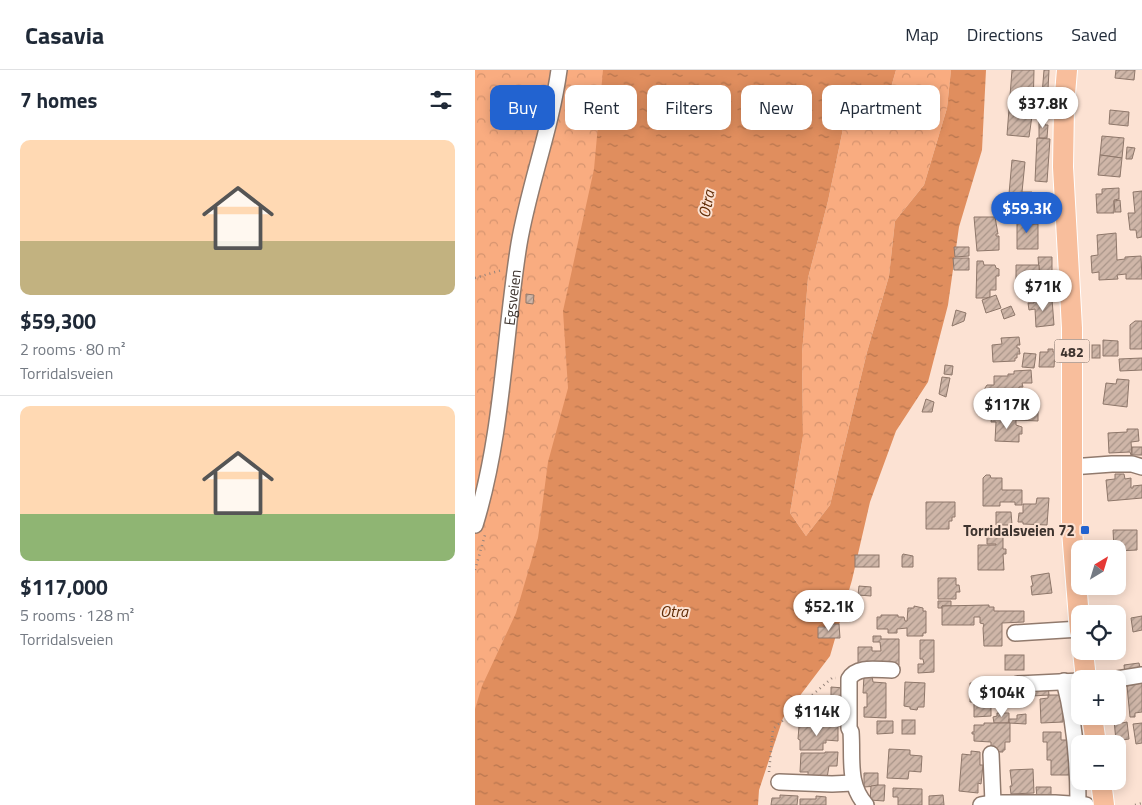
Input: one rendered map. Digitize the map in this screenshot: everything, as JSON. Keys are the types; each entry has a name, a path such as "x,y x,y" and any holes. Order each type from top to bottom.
{"main road":[{"name":"482","path":"1067,70 1064,106 1063,167 1071,328 1072,531 1078,605"},
{"path":"1102,790 1104,805"}],"street":[{"name":"Egsveien","path":"475,525 499,411 509,305 520,241 548,128 559,70"},
{"path":"1071,467 1111,464 1142,466"},
{"path":"1015,633 1071,630"},
{"path":"866,805 853,783 851,732 849,728 849,679 852,674 859,670 892,670"},
{"path":"1126,678 1142,675"},
{"path":"991,754 987,804 1083,804 1078,777 1070,702 1064,681"},
{"path":"1018,684 1071,681"},
{"path":"779,782 853,783"}],"path":[{"path":"475,278 516,266"},
{"path":"779,782 769,780 773,730 832,678 849,679"},
{"path":"1135,805 1142,803"}],"green space":[{"path":"475,70 698,70 693,85 647,85 647,130 680,130 475,805"},
{"path":"896,70 951,70 947,108 924,185 895,221 889,276 867,352 830,505 806,536 790,513 803,436 802,354 808,278 828,201 843,130 940,130 940,85 892,85"}],"water":[{"name":"Otra","path":"603,70 896,70 892,85 822,85 822,130 843,130 828,201 808,278 802,354 803,436 790,513 806,536 830,505 867,352 889,276 895,221 924,185 947,108 951,70 986,70 982,150 959,227 948,305 928,382 896,431 870,502 852,580 830,656 783,718 759,790 758,805 475,805 475,709 482,686 516,613 538,538 548,462 568,388 563,311 594,169 598,130 637,130 637,85 602,85"}],"building":[{"path":"1012,70 1034,70 1033,110 1040,110 1039,117 1032,116 1029,137 1007,135"},
{"path":"1044,70 1049,70 1047,108 1041,107"},
{"path":"1116,70 1135,70 1134,80 1115,78"},
{"path":"1110,110 1129,112 1128,126 1109,124"},
{"path":"1039,119 1045,120 1045,125 1048,125 1047,138 1039,138"},
{"path":"1102,136 1124,138 1122,158 1100,155"},
{"path":"1037,138 1050,139 1047,182 1035,181"},
{"path":"1127,147 1135,148 1132,159 1126,159"},
{"path":"1100,155 1122,158 1120,177 1098,175"},
{"path":"1012,160 1025,162 1022,192 1032,192 1032,206 1018,205 1019,195 1009,194"},
{"path":"1119,188 1119,199 1114,200 1114,213 1097,213 1096,194 1102,194 1102,189"},
{"path":"1142,191 1142,237 1137,238 1136,230 1130,230 1128,213 1135,213 1133,192"},
{"path":"1120,200 1121,212 1115,212 1114,201"},
{"path":"1017,206 1031,208 1030,216 1017,215"},
{"path":"974,217 995,217 998,234 996,236 999,236 999,250 977,251"},
{"path":"1017,217 1030,217 1031,224 1038,224 1038,249 1017,249"},
{"path":"1116,233 1117,260 1125,259 1125,257 1141,256 1142,279 1126,279 1126,274 1117,275 1118,279 1099,280 1099,272 1092,273 1091,256 1098,255 1097,235"},
{"path":"954,247 969,247 969,256 955,257"},
{"path":"1038,257 1052,257 1052,271 1039,271"},
{"path":"953,258 969,258 969,270 954,270"},
{"path":"977,261 983,261 984,265 995,265 999,269 999,276 996,276 996,290 990,290 990,297 976,298"},
{"path":"1016,265 1039,265 1040,289 1016,289"},
{"path":"526,294 534,295 533,304 526,303"},
{"path":"996,295 1001,308 986,313 982,300"},
{"path":"1052,299 1054,325 1036,327 1035,309 1029,310 1028,303"},
{"path":"1011,306 1015,315 1004,319 1001,310"},
{"path":"956,310 966,313 964,321 952,326"},
{"path":"1135,321 1142,321 1142,349 1130,349 1130,325"},
{"path":"1019,337 1020,345 1017,345 1017,348 1019,348 1020,354 1017,354 1015,361 993,362 992,345 1002,344 1001,338"},
{"path":"1103,340 1118,341 1118,356 1103,356"},
{"path":"1092,345 1100,345 1100,358 1092,358"},
{"path":"1048,349 1053,349 1053,352 1055,352 1054,367 1039,367 1040,352 1048,352"},
{"path":"1024,353 1036,354 1034,368 1022,367"},
{"path":"1142,358 1142,370 1120,371 1119,359"},
{"path":"945,365 953,366 952,375 944,374"},
{"path":"1031,370 1032,383 1022,383 1023,387 1019,387 1020,395 997,396 997,400 985,400 985,388 987,385 994,385 994,376 1008,376 1008,374 1014,374 1014,371"},
{"path":"942,377 950,378 946,397 939,394"},
{"path":"1117,379 1129,380 1127,407 1103,404 1106,383 1116,384"},
{"path":"926,399 934,402 932,412 922,412"},
{"path":"1038,404 1038,421 1005,418 1008,406"},
{"path":"992,416 1016,419 1016,425 1022,427 1022,434 1019,434 1019,442 995,441 996,422 991,422"},
{"path":"1127,429 1138,429 1139,441 1131,442 1132,455 1130,452 1109,453 1108,433 1127,432"},
{"path":"1132,447 1142,447 1142,455 1132,455"},
{"path":"1115,474 1124,474 1125,479 1131,478 1131,488 1142,485 1142,498 1108,501 1106,480 1115,479"},
{"path":"986,475 990,475 991,478 1002,478 1002,490 1022,490 1022,505 1015,505 1015,502 1000,502 1000,506 983,506 983,478"},
{"path":"1037,498 1049,498 1047,525 1018,522 1019,513 1023,513 1023,504 1036,504"},
{"path":"926,502 955,502 955,517 952,517 952,521 949,521 949,529 926,529"},
{"path":"996,512 1011,512 1012,525 996,525"},
{"path":"1113,530 1137,530 1137,550 1126,551 1126,540 1114,540"},
{"path":"987,536 1003,536 1003,549 1006,549 1006,554 1003,554 1004,570 978,570 978,545 996,545 987,544"},
{"path":"903,554 913,556 913,567 902,567"},
{"path":"855,555 879,555 879,567 855,567"},
{"path":"1049,573 1052,593 1032,595 1031,576"},
{"path":"938,578 956,578 956,585 959,585 960,592 956,592 956,599 938,599"},
{"path":"859,586 871,587 871,596 858,595"},
{"path":"938,601 951,601 951,606 938,608"},
{"path":"989,605 989,607 994,607 994,611 1024,611 1024,622 1002,623 1002,646 984,646 984,624 980,623 980,617 974,617 974,625 942,625 942,606"},
{"path":"914,606 923,608 923,611 926,611 926,633 923,633 923,636 907,636 907,628 897,629 897,633 888,633 888,629 877,629 877,617 881,617 881,615 898,615 898,617 904,617 905,621 907,621 908,608 914,608"},
{"path":"1142,616 1142,630 1133,632 1131,618"},
{"path":"829,624 839,624 840,638 818,638 818,627 829,627"},
{"path":"873,636 881,636 881,639 899,639 899,665 858,664 858,647 872,647 872,651 881,651 880,642 873,642"},
{"path":"920,640 934,640 934,672 918,673 918,664 924,664 923,659 920,659"},
{"path":"1005,655 1024,655 1024,670 1005,670"},
{"path":"1139,663 1141,672 1126,675 1124,665"},
{"path":"864,676 872,676 873,682 886,683 886,718 864,717 864,707 867,707 867,693 863,693"},
{"path":"978,678 992,678 992,683 1001,683 1001,702 991,702 991,716 974,717 974,702 970,702 970,683 978,683"},
{"path":"905,682 925,683 924,707 918,707 917,710 904,706"},
{"path":"1142,683 1142,712 1135,713 1135,717 1130,717 1127,686"},
{"path":"1032,685 1048,685 1049,695 1032,696"},
{"path":"831,687 844,688 842,726 821,725 821,716 818,716 818,706 821,706 822,696 831,696"},
{"path":"1048,695 1062,695 1063,722 1041,723 1040,699 1048,698"},
{"path":"997,713 1009,713 1009,723 994,723 993,717 997,716"},
{"path":"1026,714 1026,724 1009,723 1009,719 1017,719 1017,715"},
{"path":"902,720 915,720 915,734 902,734"},
{"path":"877,721 893,721 893,733 877,734"},
{"path":"1127,722 1129,739 1126,739 1126,735 1115,735 1114,725 1126,725"},
{"path":"984,723 1010,723 1010,742 1005,742 1005,750 1003,752 991,750 991,742 974,741 974,734 972,732 974,732 974,725 984,725"},
{"path":"1142,723 1142,743 1136,744 1133,724"},
{"path":"799,726 838,726 838,741 826,740 826,743 823,743 823,750 800,750 800,740 798,739"},
{"path":"1043,732 1061,732 1061,740 1068,740 1069,775 1051,775 1051,760 1047,760 1047,742 1043,742"},
{"path":"889,749 910,750 910,755 922,756 921,772 909,771 908,779 887,778"},
{"path":"971,751 980,752 980,765 983,765 981,784 978,783 978,793 959,791 962,754 971,755"},
{"path":"838,752 837,766 829,766 827,778 808,778 808,772 800,772 801,753"},
{"path":"1033,769 1034,793 1011,794 1010,770"},
{"path":"864,773 878,773 878,786 864,787"},
{"path":"885,785 884,801 870,800 871,786"},
{"path":"1036,787 1051,787 1051,796 1037,797"},
{"path":"893,788 922,789 922,805 898,805 898,797 893,797"},
{"path":"780,795 798,796 797,805 771,805 772,798 780,798"},
{"path":"943,795 944,805 929,805 929,796"},
{"path":"816,796 826,797 826,805 800,805 800,799 816,799"}],"place":[{"name":"Torridalsveien 72","path":"1085,530"}]}
